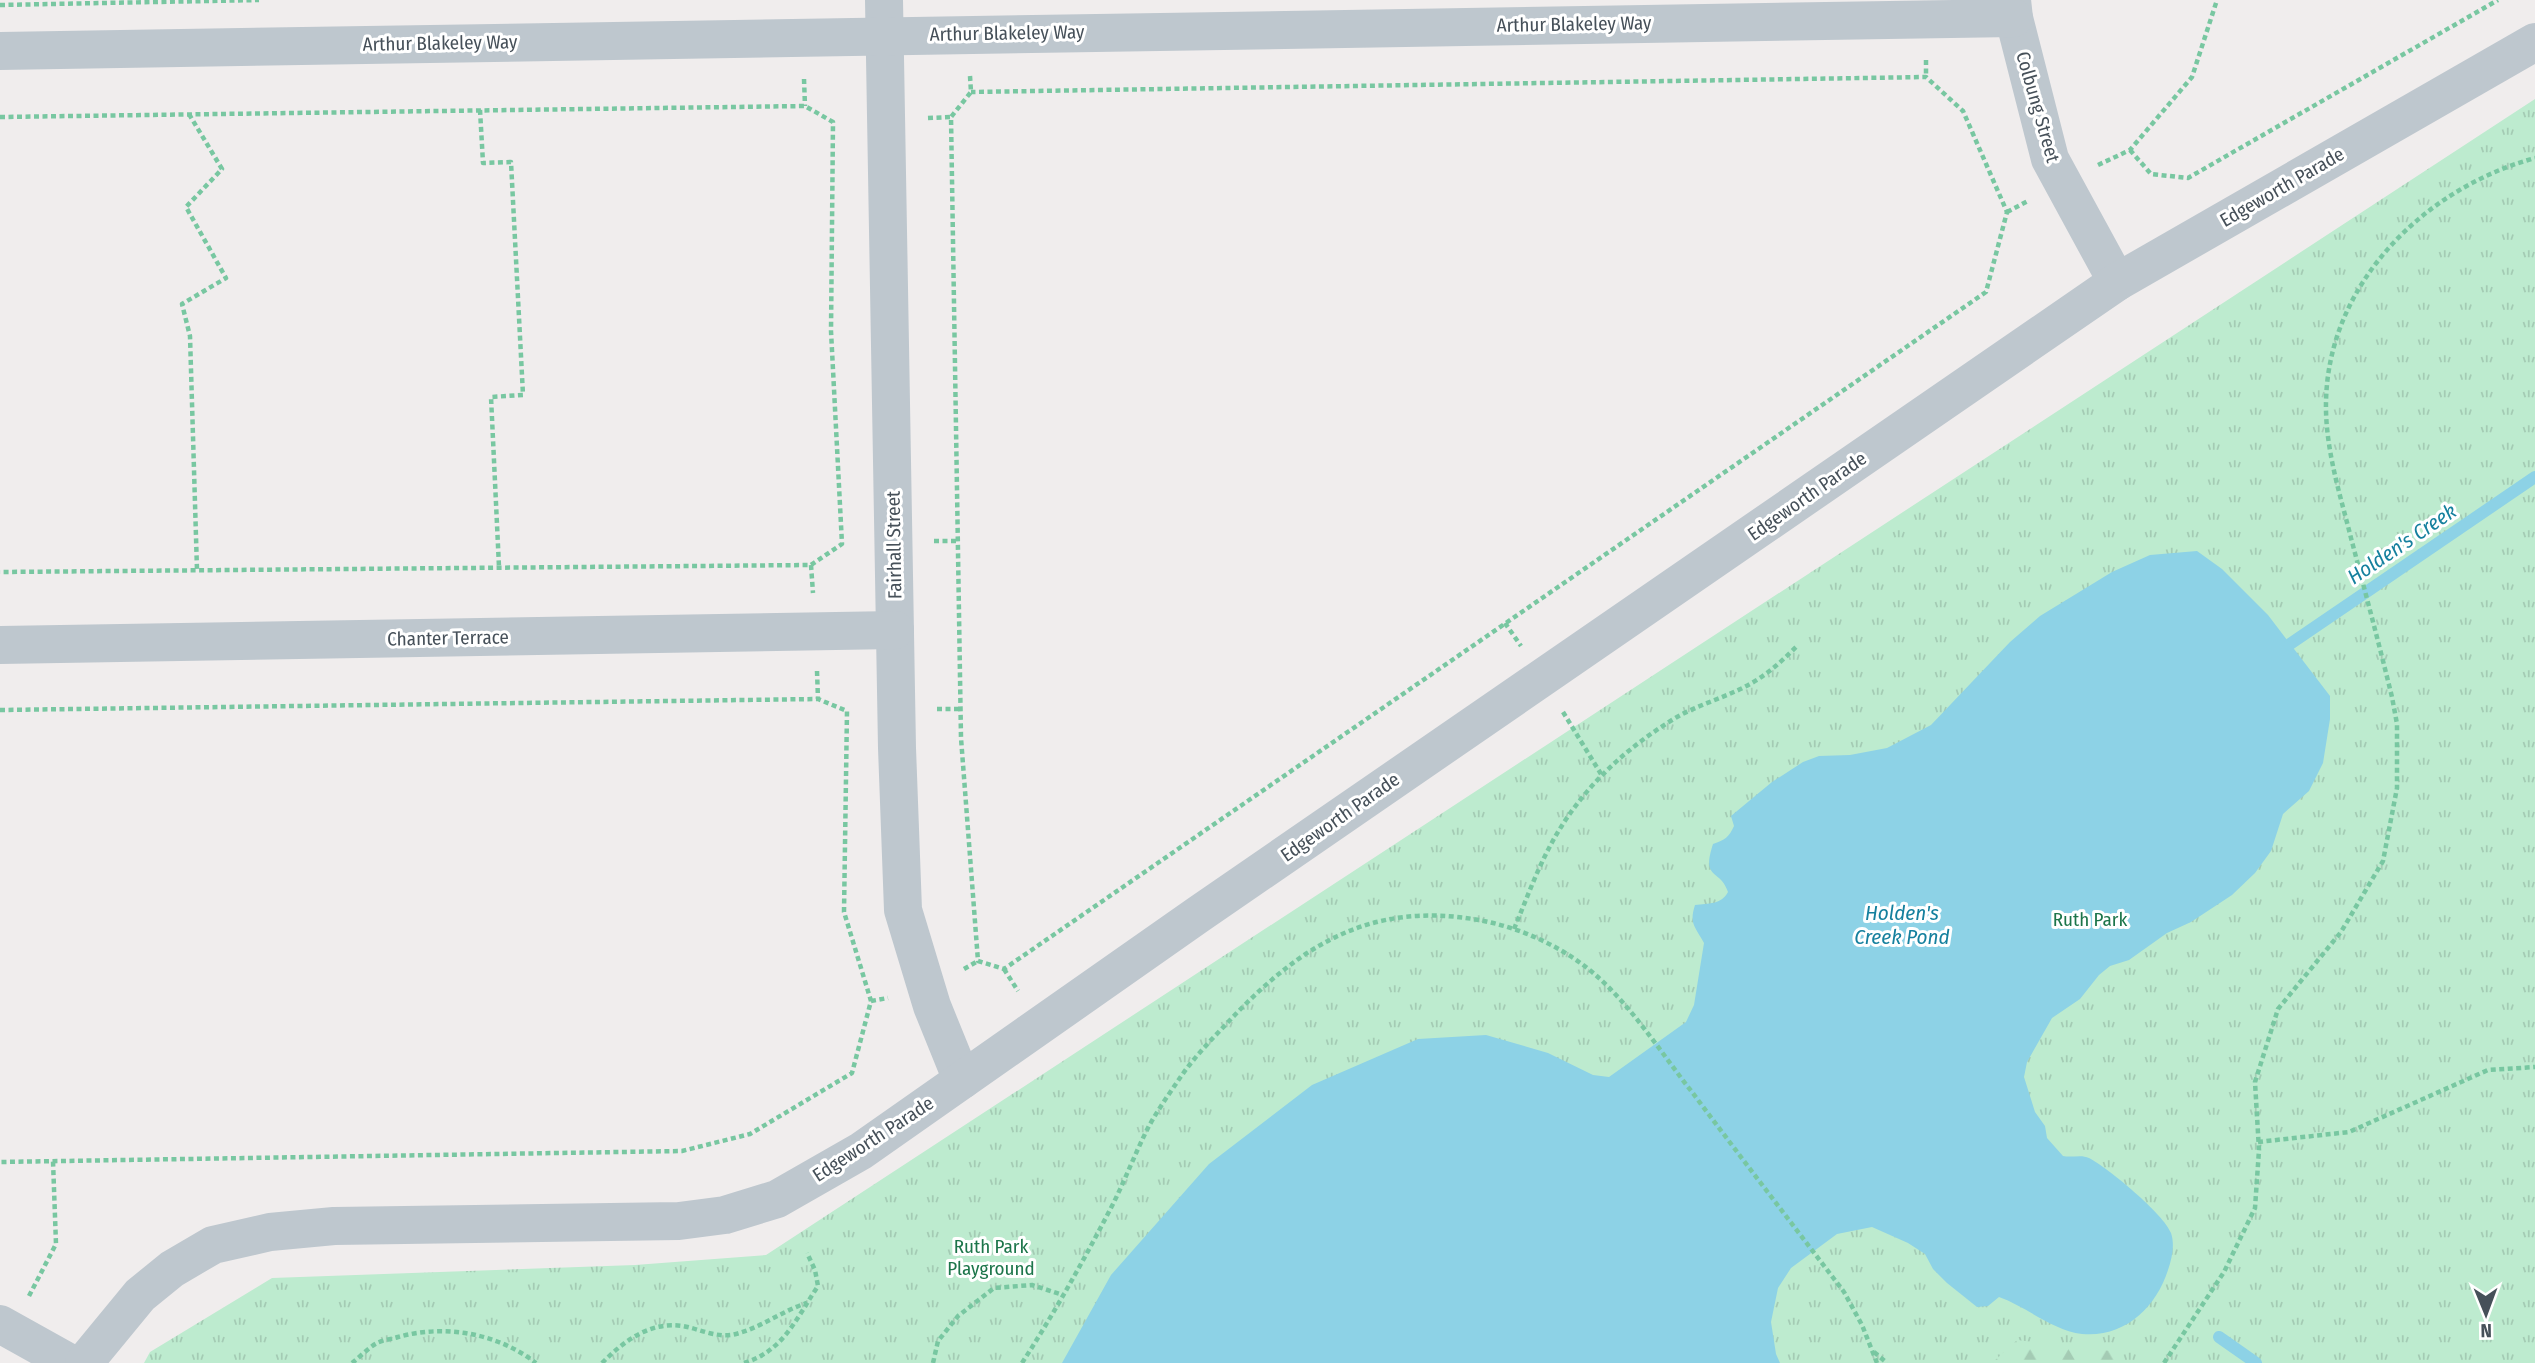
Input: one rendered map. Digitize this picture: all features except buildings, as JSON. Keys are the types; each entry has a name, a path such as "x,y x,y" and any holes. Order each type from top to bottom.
{"street":[{"name":"Arthur Blakeley Way","path":"0,51 884,18 2013,9"},
{"name":"Colbung Street","path":"2013,9 2050,159 2117,282"},
{"name":"Fairhall Street","path":"884,18 902,910 932,1006 962,1080"},
{"name":"Edgeworth Parade","path":"84,1363 140,1295 172,1269 214,1245 271,1232 334,1226 679,1221 725,1215 777,1199 862,1151 1199,914 2117,282 2535,42"},
{"name":"Chanter Terrace","path":"0,645 895,630"},
{"path":"5,1327 70,1363"}],"path":[{"path":"0,5 259,0"},
{"path":"2007,212 1963,111 1926,77 971,92 951,117 961,738 978,961 1004,969 1986,292 2007,212 2130,150 2193,77 2217,0"},
{"path":"2130,150 2151,174 2188,178 2498,0"},
{"path":"0,117 805,106 833,122 831,331 842,544 811,565 0,572"},
{"path":"480,110 483,163 511,162 523,395 491,397 499,567"},
{"path":"189,114 222,169 186,207 226,278 182,304 190,336 197,570"},
{"path":"2164,1363 2224,1272 2255,1208 2258,1142 2255,1082 2278,1009 2341,932 2383,861 2397,788 2397,724 2392,697 2329,443 2326,402 2332,351 2350,307 2391,243 2422,214 2464,186 2502,167 2535,158"},
{"path":"1514,929 1552,842 1601,774 1678,716 1749,685 1777,666 1796,647"},
{"path":"0,710 818,699 848,711 844,912 872,1001 852,1073 750,1134 682,1151 0,1162"},
{"path":"1021,1363 1063,1295 1113,1204 1149,1127 1206,1046 1272,979 1300,956 1338,936 1376,921 1426,914 1466,918 1514,929 1548,943 1599,978 1645,1031 1844,1292 1862,1325 1877,1363"},
{"path":"2258,1142 2349,1132 2488,1070 2535,1066"},
{"path":"5,1327 56,1244 53,1161"},
{"path":"744,1363 784,1339 818,1286 815,1270 807,1253"},
{"path":"933,1363 938,1341 958,1316 995,1288 1032,1285 1063,1295"},
{"path":"602,1363 621,1344 652,1327 682,1326 709,1334 731,1335 807,1303"},
{"path":"352,1363 377,1343 419,1331 451,1331 495,1340 522,1352 536,1363"},
{"path":"1872,1350 1887,1363"}],"green space":[{"name":"Ruth Park","path":"2535,99 2535,1363 144,1363 150,1352 272,1278 635,1265 766,1255"},
{"path":"2017,1340 2120,1352 2122,1363 1992,1363"}],"water":[{"name":"Holden's Creek Pond","path":"2197,551 2222,569 2268,615 2330,696 2330,719 2323,763 2309,791 2283,814 2271,851 2255,873 2232,895 2191,922 2167,933 2129,960 2110,966 2099,975 2080,999 2052,1018 2027,1062 2024,1077 2035,1112 2045,1126 2047,1138 2063,1156 2086,1157 2109,1171 2158,1215 2171,1233 2172,1256 2163,1284 2147,1308 2125,1326 2097,1334 2082,1334 2060,1328 1999,1297 1988,1306 1977,1307 1933,1269 1925,1254 1872,1227 1837,1234 1791,1268 1778,1288 1771,1322 1780,1363 1062,1363 1111,1275 1209,1164 1312,1085 1418,1039 1486,1035 1548,1053 1593,1075 1609,1077 1686,1022 1694,1005 1704,943 1694,925 1693,911 1695,905 1718,901 1728,892 1709,864 1713,844 1726,838 1734,826 1731,816 1772,782 1803,762 1819,756 1850,755 1887,748 1931,725 2010,642 2040,616 2112,572 2150,555"}],"waterway":[{"name":"Holden's Creek","path":"2290,644 2535,477"},
{"path":"2219,1337 2256,1363"}],"park label":[{"name":"Ruth Park Playground","path":"991,1257"}]}
